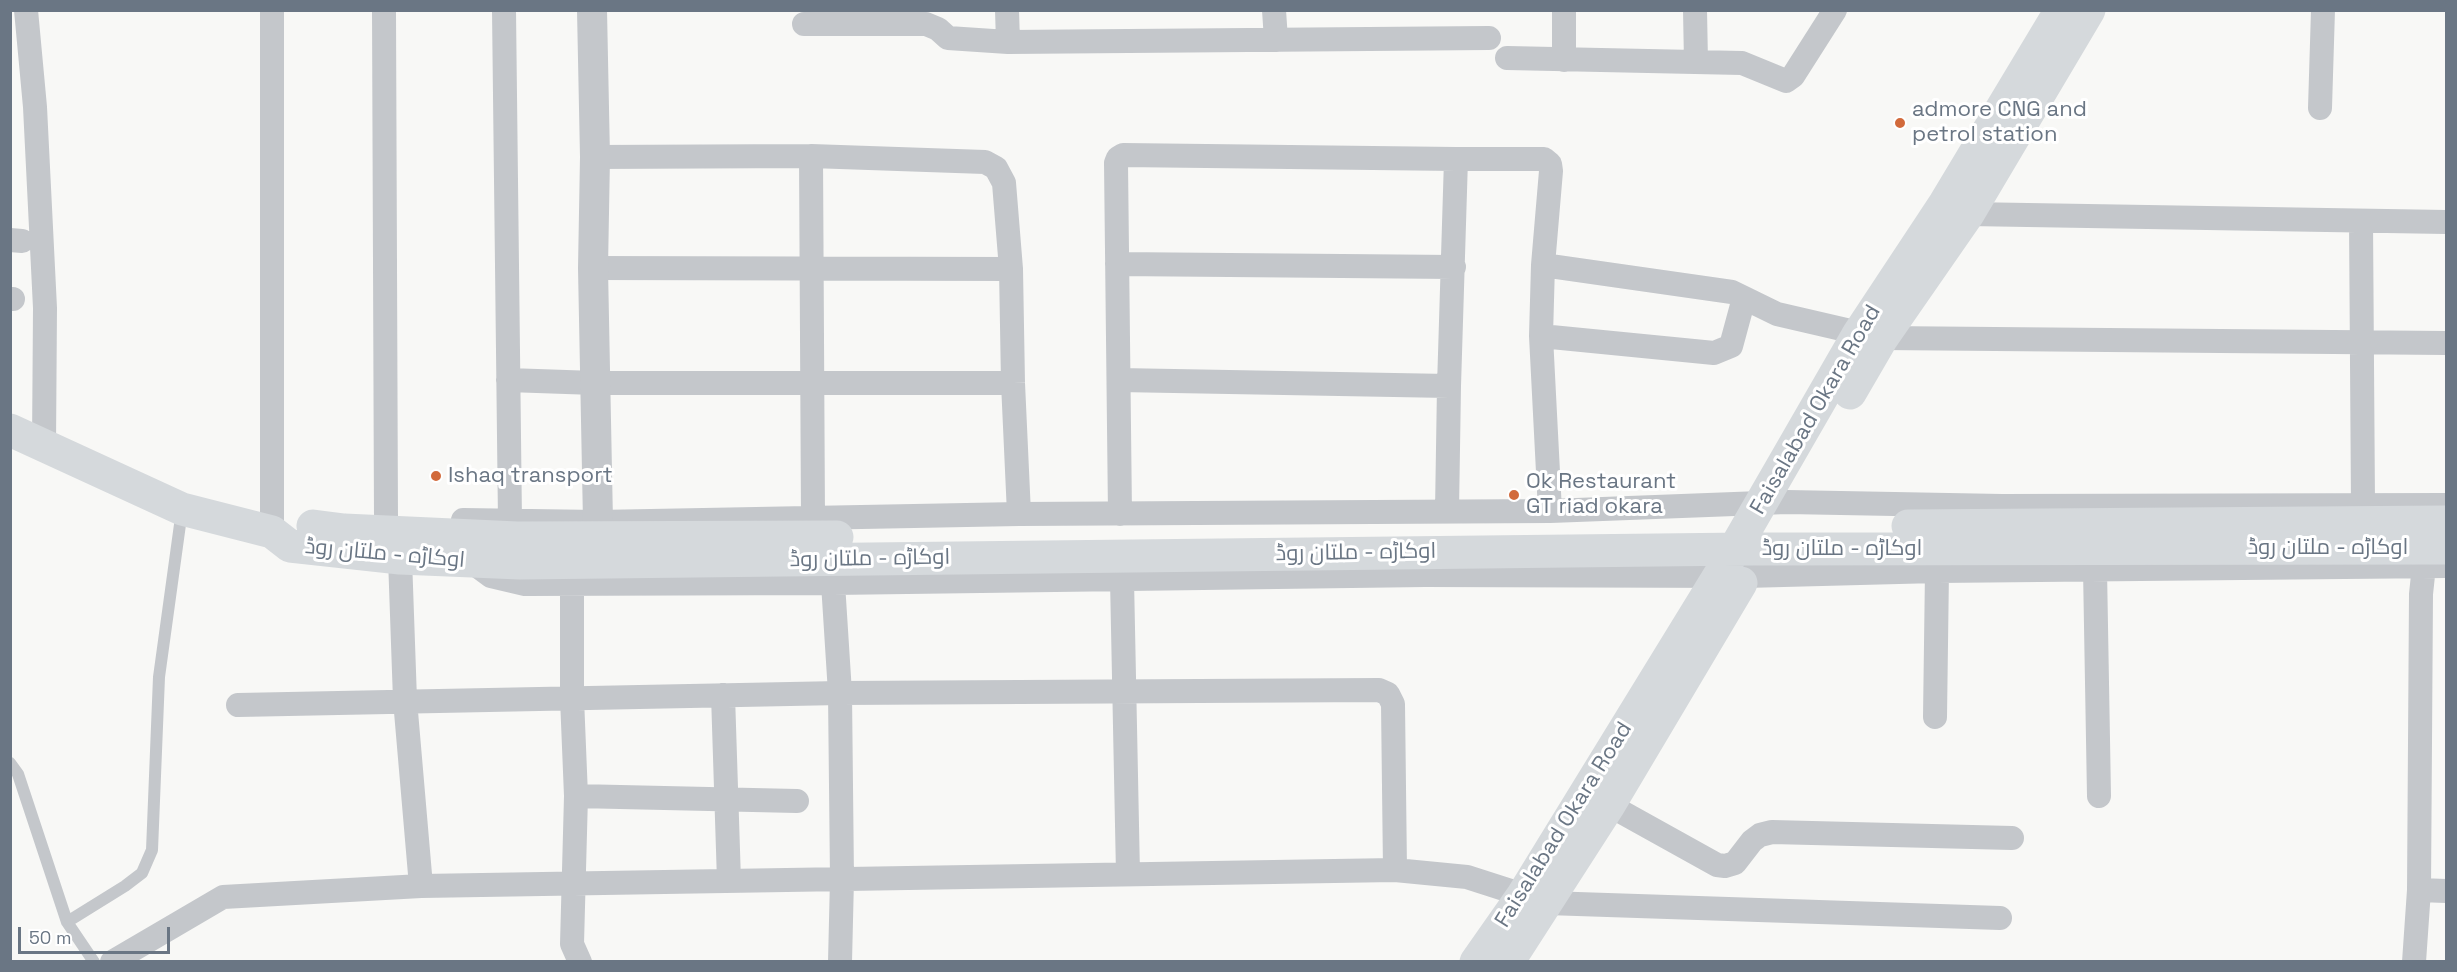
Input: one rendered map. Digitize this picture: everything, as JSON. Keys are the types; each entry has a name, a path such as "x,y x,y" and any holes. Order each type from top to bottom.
{"main road":[{"name":"Faisalabad Okara Road","path":"1508,962 1535,899 1732,576 1945,203 2061,10"},
{"name":"Faisalabad Okara Road","path":"1871,335 1968,214 2089,10"},
{"name":"اوکاڑہ - ملتان روڈ","path":"10,430 182,509 272,532 290,546 400,558 472,562 515,540 1472,529 2446,522"},
{"name":"اوکاڑہ - ملتان روڈ","path":"272,532 292,524 344,530 515,540 1745,549 2439,560"},
{"name":"Faisalabad Okara Road","path":"1476,962 1535,899 1609,806 1732,576"}],"street":[{"path":"26,10 35,107 45,308 44,446"},
{"path":"272,10 272,532"},
{"path":"384,10 386,520"},
{"path":"504,10 508,380 515,540"},
{"path":"592,10 595,157 593,268 598,522"},
{"path":"1007,10 1008,42"},
{"path":"1274,10 1276,40"},
{"path":"1564,10 1564,60"},
{"path":"1695,10 1696,62"},
{"path":"1507,58 1742,63 1786,81 1793,76 1835,10"},
{"path":"2320,108 2323,10"},
{"path":"804,24 926,24 938,29 948,38 1008,42 1489,38"},
{"path":"1120,514 1116,163 1123,155 1544,159 1550,164 1541,336 1550,511"},
{"path":"595,157 811,156 985,162 996,168 1004,183 1011,269 1019,514"},
{"path":"811,156 813,518"},
{"path":"1447,511 1456,159"},
{"path":"1968,214 2446,222"},
{"path":"2361,222 2363,504"},
{"path":"1116,264 1454,267"},
{"path":"1543,265 1732,292 1777,314 1871,335 2446,343"},
{"path":"593,268 1011,269"},
{"path":"1541,336 1714,353 1731,346 1744,298"},
{"path":"508,380 595,383 1013,383"},
{"path":"1119,380 1449,386"},
{"path":"344,530 386,520 515,540 598,522 1019,514 1550,511 1774,503 2002,506 2446,505"},
{"path":"400,558 405,700 421,886"},
{"path":"472,562 491,576 513,583 572,584 1732,576 2439,560 2421,594 2419,890 2414,962"},
{"path":"2095,569 2099,796"},
{"path":"1935,717 1936,571"},
{"path":"1122,579 1128,874"},
{"path":"833,583 840,693 842,879 840,962"},
{"path":"572,584 572,698 576,796 572,944 580,962"},
{"path":"238,705 840,693 1379,690 1388,694 1393,704 1395,870"},
{"path":"723,695 729,881"},
{"path":"576,796 797,801"},
{"path":"1609,806 1717,865 1725,866 1735,863 1752,841 1760,835 1772,832 2012,838"},
{"path":"112,962 223,897 421,886 1395,870 1467,877 1535,899 2000,918"},
{"path":"2419,890 2446,891"}],"lane":[{"path":"67,922 142,873 152,850 159,677 182,509"},
{"path":"10,763 18,774 67,922 94,962"}],"place":[{"name":"admore CNG and petrol station","path":"1900,123"},
{"name":"Ishaq transport","path":"436,476"},
{"name":"Ok Restaurant GT riad okara","path":"1514,495"}]}
